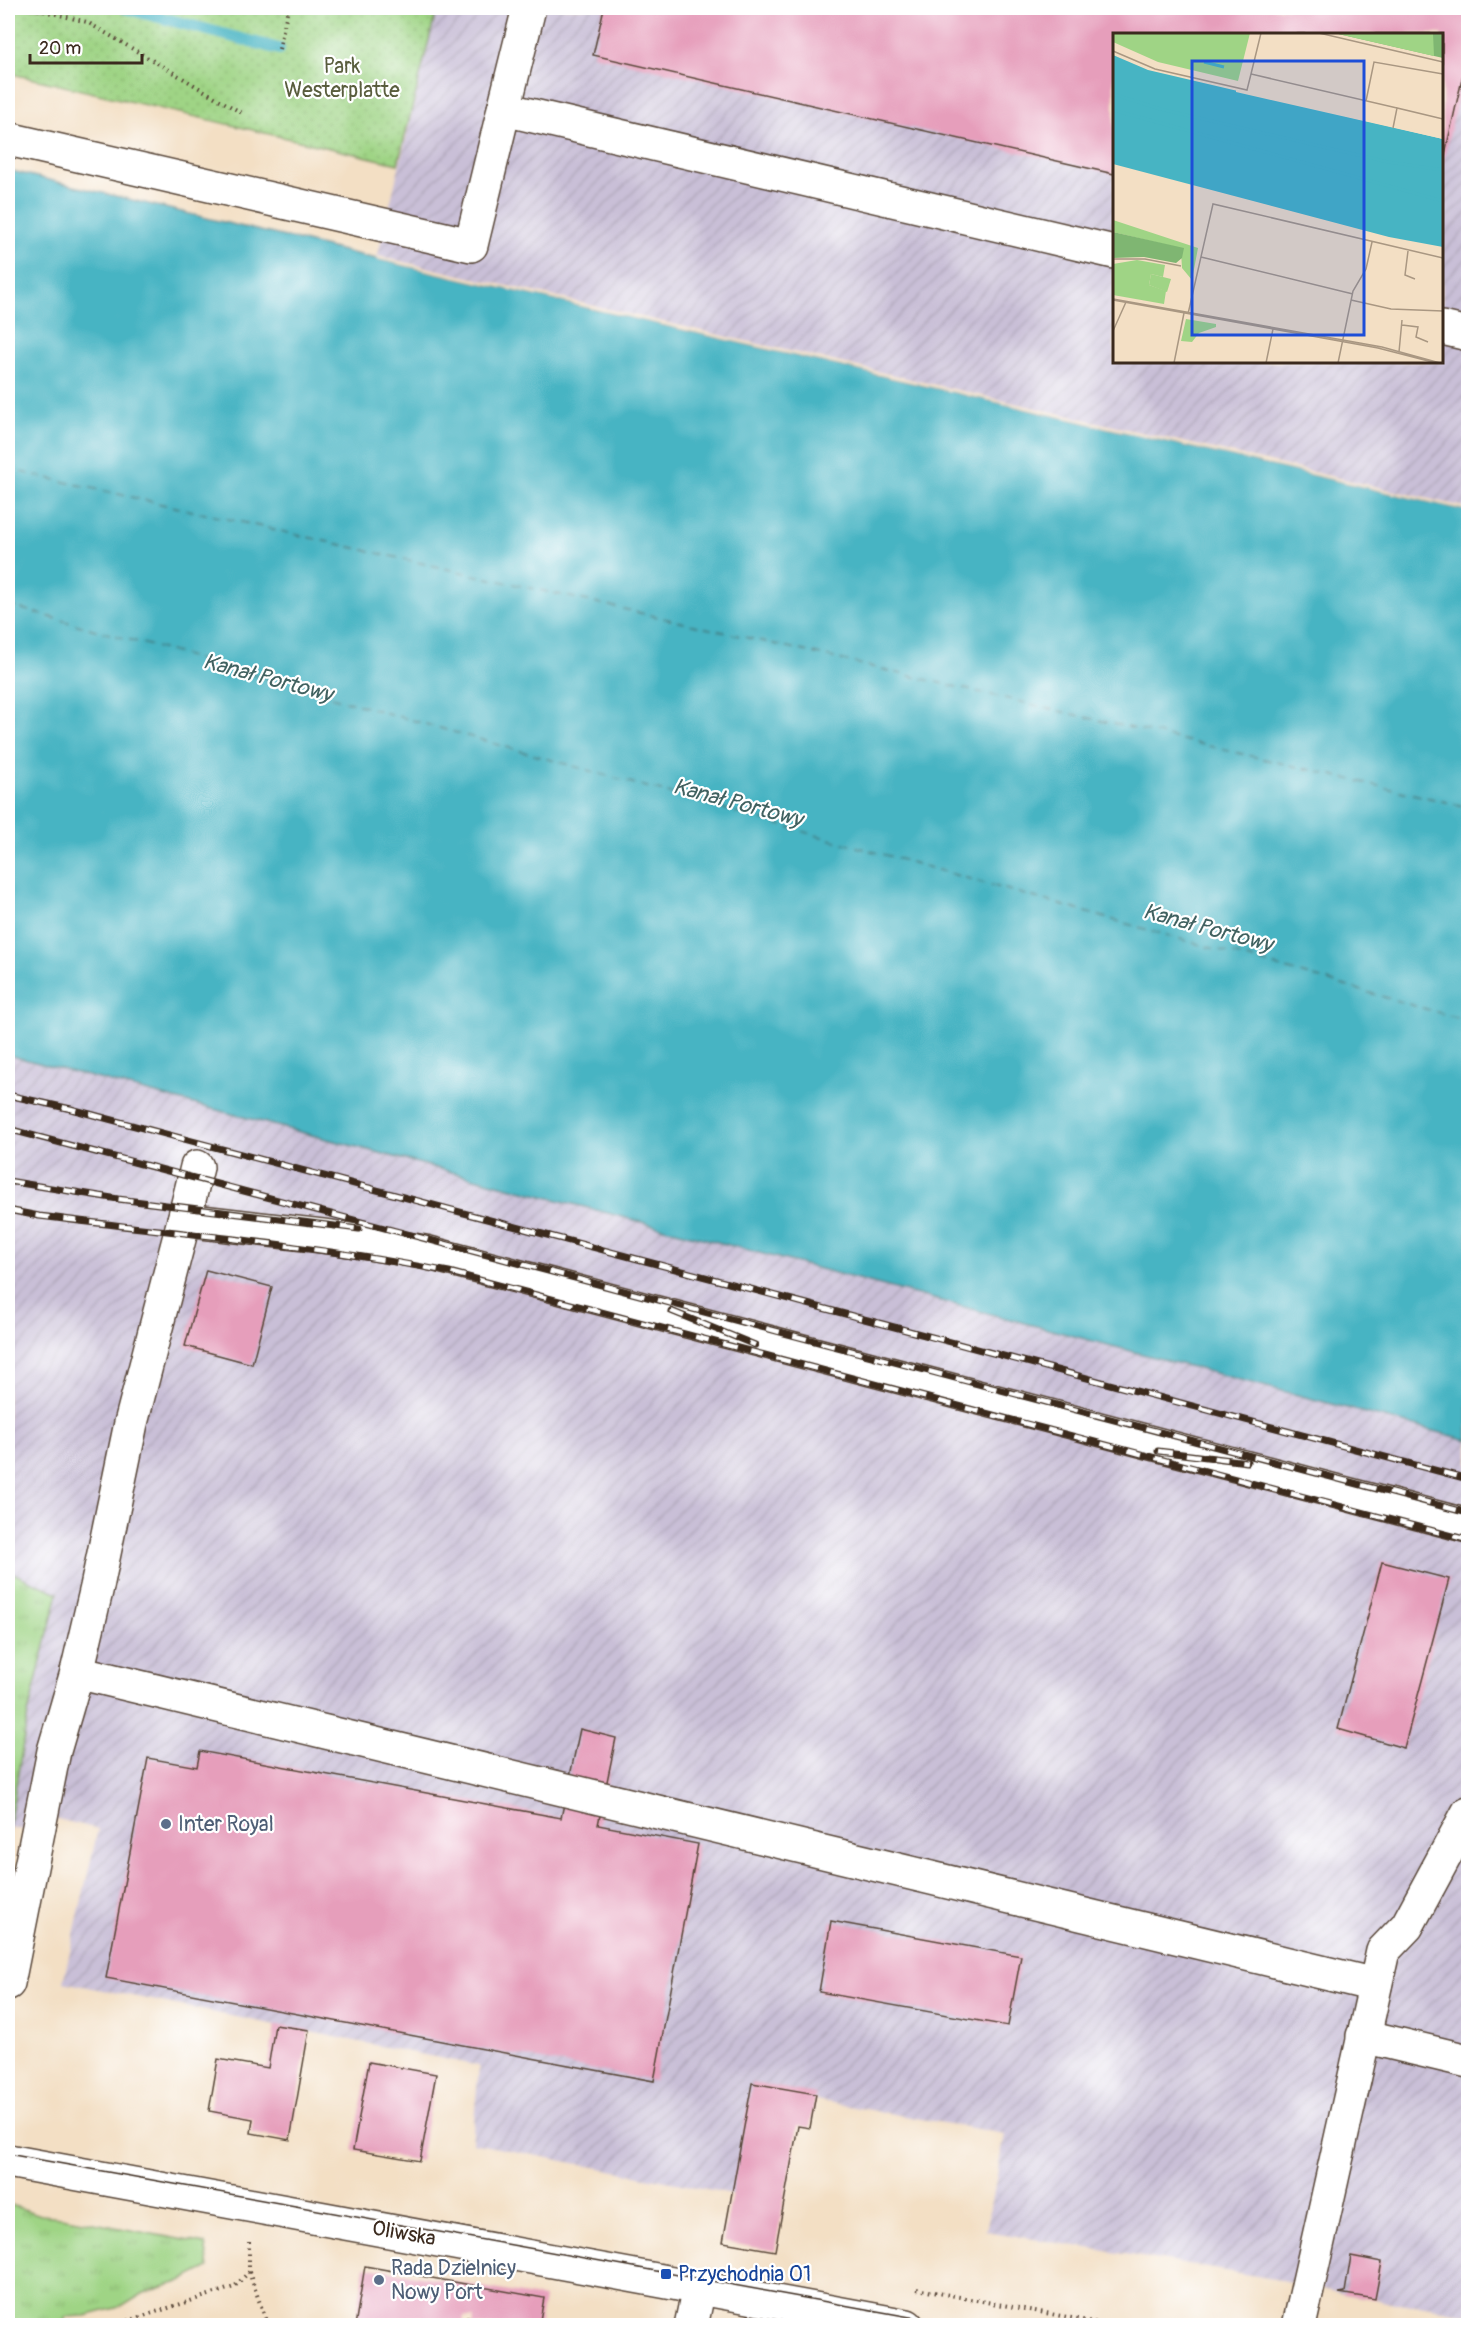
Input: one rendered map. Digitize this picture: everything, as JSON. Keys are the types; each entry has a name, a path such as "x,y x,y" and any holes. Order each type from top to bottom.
{"street":[{"path":"8,139 471,245 529,8"},
{"path":"504,110 1113,252"},
{"path":"1443,328 1468,334"},
{"path":"8,1983 54,1751 98,1587 131,1423 197,1167"},
{"path":"184,1220 331,1237 425,1251 1468,1526"},
{"path":"77,1672 1375,1985"},
{"path":"1299,2325 1383,1951 1407,1926 1468,1813"},
{"path":"1363,2036 1468,2061"},
{"name":"Oliwska","path":"8,2161 907,2325"},
{"path":"691,2325 699,2288"}],"path":[{"path":"32,8 87,22 242,113"},
{"path":"279,49 288,8"},
{"path":"251,2205 249,2272 268,2325"},
{"path":"98,2325 134,2319 234,2287 249,2272"}],"shaded area":[{"path":"437,8 1468,8 1468,511 377,259"},
{"path":"8,1055 1468,1440 1468,2314 986,2231 1005,2134 815,2100 816,2094 732,2194 472,2143 479,2066 63,1982 98,1829 53,1818 37,1833 9,1827 11,1812 8,1811"}],"green space":[{"name":"Park Westerplatte","path":"8,8 437,8 398,164 8,73"},
{"path":"8,1571 58,1593 28,1714 8,1832"},
{"path":"8,2204 41,2215 205,2244 209,2267 179,2282 144,2293 123,2306 85,2316 66,2317 66,2325 8,2325"}],"water":[{"name":"Kanał Portowy","path":"8,170 377,259 1468,511 1468,1440 8,1055"}],"pier":[{"path":"378,256 1468,508 1468,511 377,259"}],"building":[{"path":"604,8 1468,8 1468,53 1443,163 1443,33 1113,33 1113,174 593,55"},
{"path":"206,1270 272,1287 252,1364 185,1346"},
{"path":"1382,1562 1449,1579 1404,1748 1338,1729"},
{"path":"580,1729 616,1738 598,1825 698,1844 654,2081 106,1978 148,1758 197,1767 200,1751 561,1818"},
{"path":"831,1921 1021,1956 1008,2026 819,1992"},
{"path":"275,2025 309,2030 290,2140 251,2133 253,2119 209,2111 218,2059 268,2068"},
{"path":"369,2062 436,2074 420,2161 353,2150"},
{"path":"752,2083 816,2094 810,2128 798,2126 775,2251 723,2242"},
{"path":"1351,2256 1382,2262 1375,2299 1339,2293 1345,2292"},
{"path":"365,2266 544,2298 539,2326 473,2326 474,2318 464,2317 463,2326 355,2326"}],"waterway":[{"path":"125,8 279,49"}],"ferry route":[{"path":"8,469 689,624 1468,807"},
{"path":"8,605 1468,1021"}],"tram line":[{"path":"8,2154 960,2326"}],"railway":[{"path":"8,1095 71,1109 1468,1479"},
{"path":"8,1129 1468,1513"},
{"path":"8,1181 118,1199 359,1229"},
{"path":"8,1210 39,1216 347,1254 449,1272 1468,1540"},
{"path":"671,1311 755,1345"},
{"path":"1158,1451 1247,1462"}],"place":[{"name":"Inter Royal","path":"166,1824"},
{"name":"Przychodnia 01","path":"666,2274"},
{"name":"Rada Dzielnicy Nowy Port","path":"379,2280"}]}
